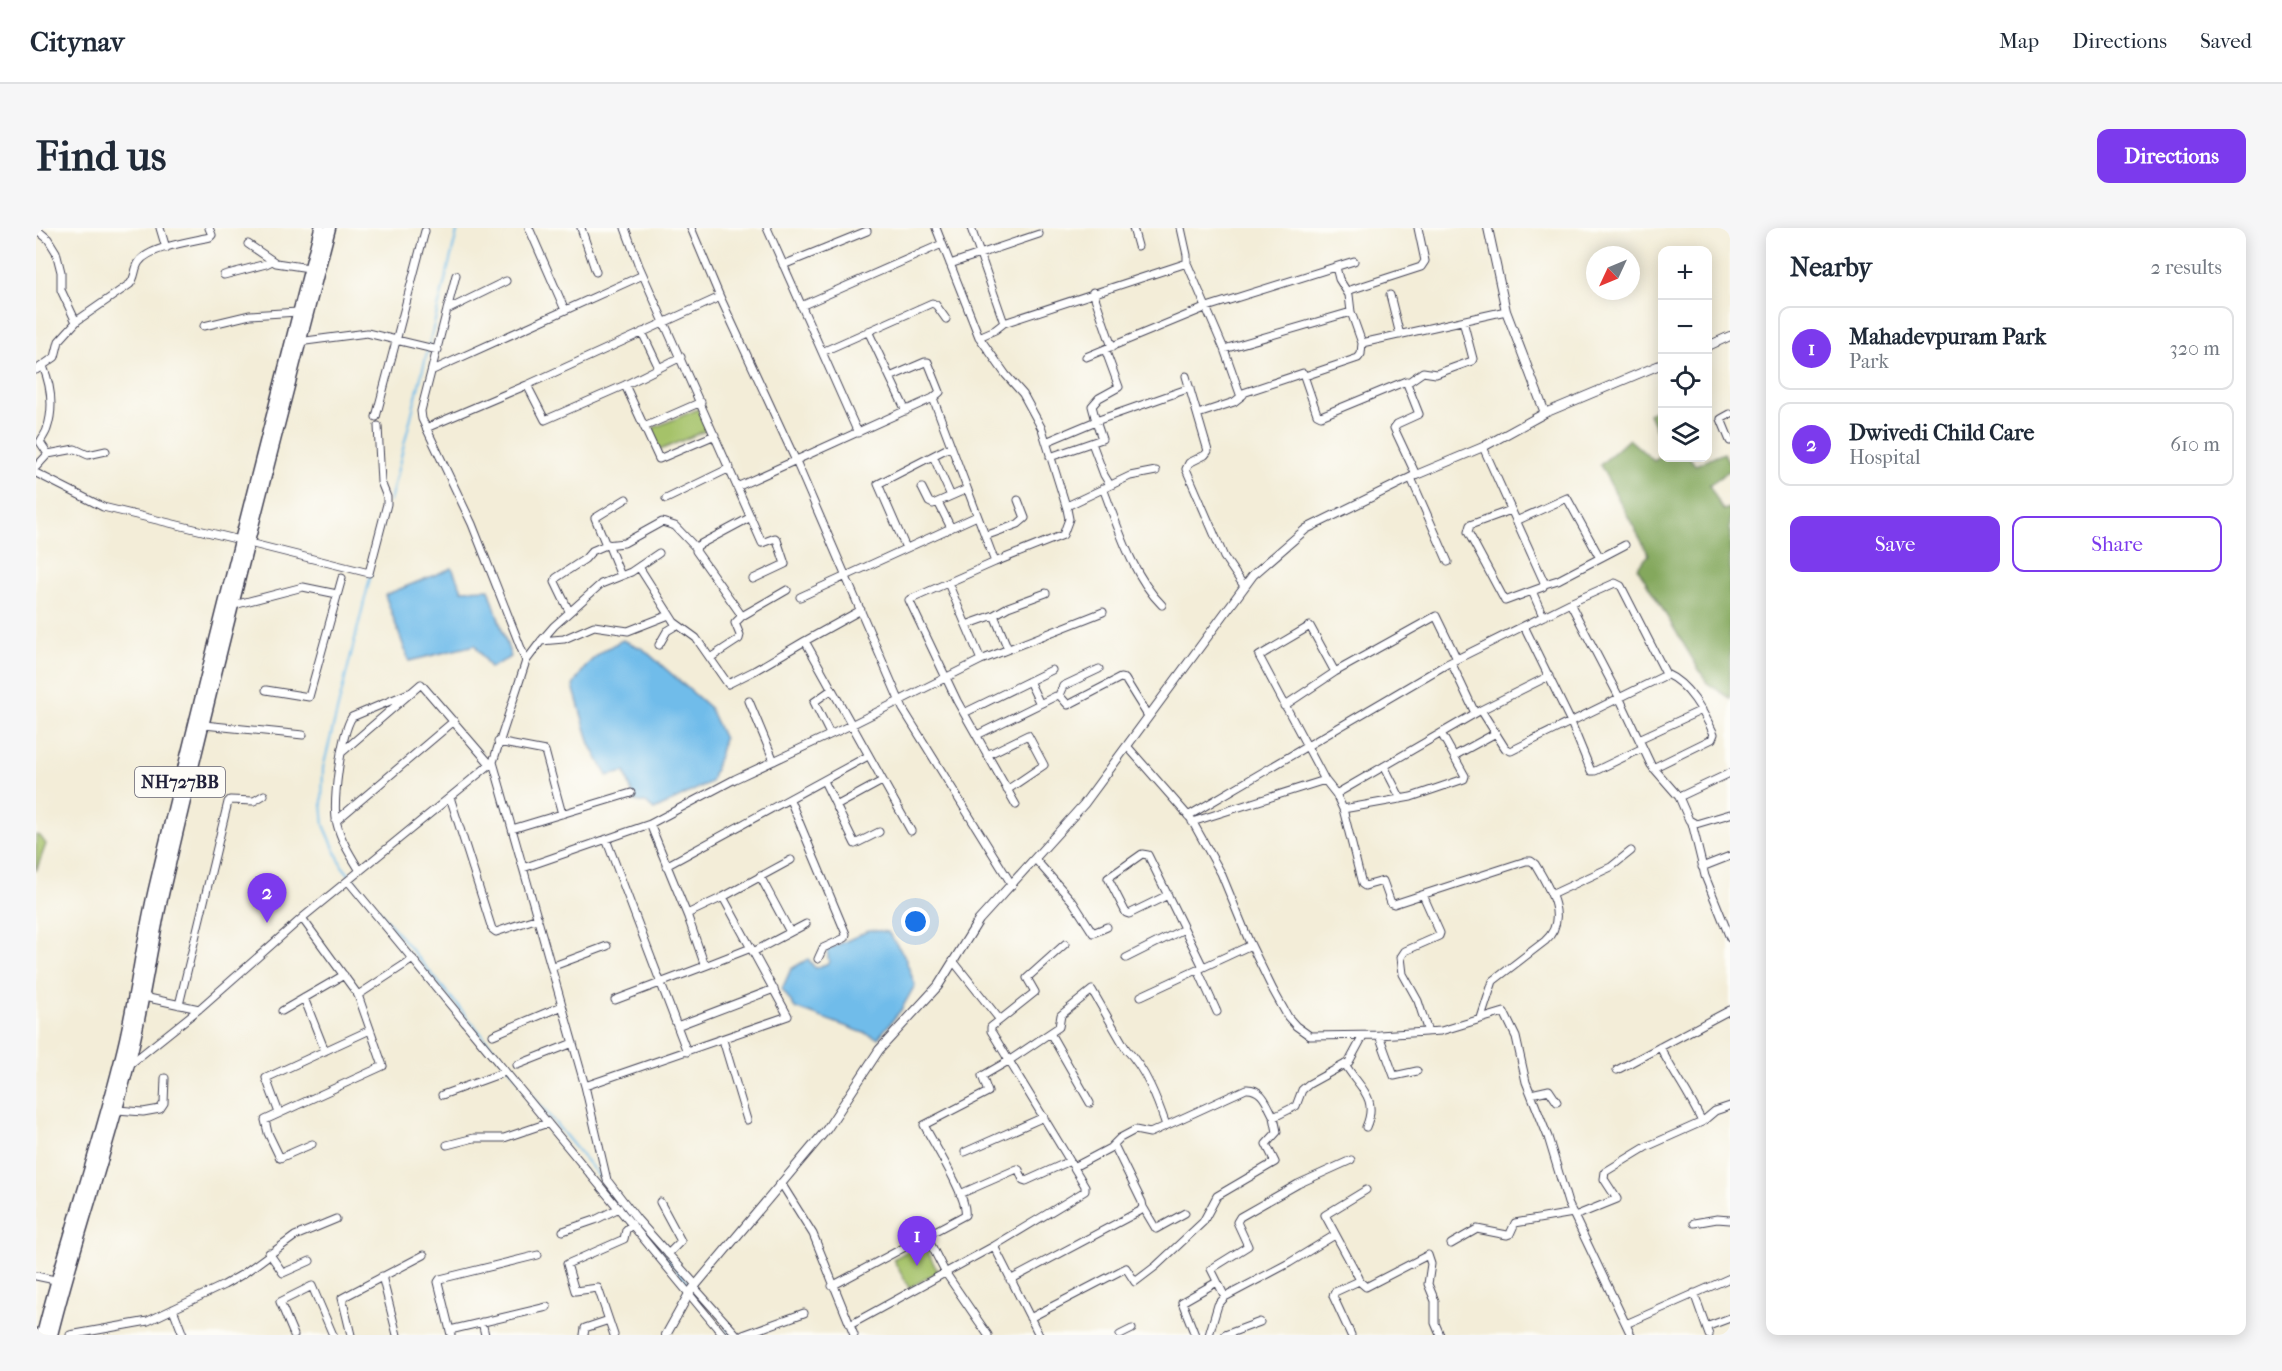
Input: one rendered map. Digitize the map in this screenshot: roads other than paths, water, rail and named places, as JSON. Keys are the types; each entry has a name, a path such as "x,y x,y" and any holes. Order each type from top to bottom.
{"highway":[{"name":"NH727BB","path":"295,342 298,312 320,228"},
{"name":"NH727BB","path":"52,1335 65,1282 117,1110 134,995 154,889 295,342 330,228"},
{"name":"NH727BB","path":"42,1335 56,1280 144,997 164,891 234,605 245,541"}],"street":[{"path":"160,228 166,248"},
{"path":"48,454 40,442 47,430 51,402 50,389 39,368 55,357 57,344 76,322 130,284 138,262 166,248 210,237 212,235 209,228"},
{"path":"529,228 564,310"},
{"path":"581,228 596,272"},
{"path":"625,228 643,275 763,543 775,538 777,540 784,564 753,579"},
{"path":"691,228 900,700 1012,885"},
{"path":"767,228 858,433"},
{"path":"849,228 853,237"},
{"path":"936,228 979,337 1024,397 1042,429 1069,519 1063,535 995,562 909,601 945,678 1016,805"},
{"path":"971,228 1004,323"},
{"path":"1133,228 1138,246"},
{"path":"1181,228 1188,255 1187,263 1224,349 1238,392 1243,394"},
{"path":"1347,291 1421,267 1425,261 1418,228"},
{"path":"1488,228 1506,311 1545,413"},
{"path":"36,230 48,239 56,252 62,272 61,290 76,322"},
{"path":"376,417 425,231"},
{"path":"783,266 867,231"},
{"path":"950,264 1039,234"},
{"path":"248,244 272,261 309,268"},
{"path":"801,306 942,244"},
{"path":"224,275 272,261"},
{"path":"1086,357 1207,307 1354,261"},
{"path":"979,337 1004,323 1187,263"},
{"path":"1305,376 1358,358 1361,354 1362,343 1351,312 1347,291 1339,279 1336,267"},
{"path":"456,275 447,310 432,349 433,370 422,419 472,524 526,662"},
{"path":"433,370 643,275"},
{"path":"447,310 506,281"},
{"path":"1050,457 1102,439 1092,406 1099,398 1119,387 1094,292"},
{"path":"1390,295 1400,335"},
{"path":"426,428 720,297"},
{"path":"822,352 932,303 946,319"},
{"path":"1362,343 1506,311"},
{"path":"204,326 250,315 298,312"},
{"path":"1224,349 1351,312"},
{"path":"1198,414 1234,402 1243,394 1300,373 1305,376 1319,416 1404,381 1407,383 1424,372 1436,374 1472,361 1463,321"},
{"path":"642,332 659,368"},
{"path":"868,332 906,411"},
{"path":"295,342 367,333 432,349"},
{"path":"1712,344 1730,336"},
{"path":"527,384 544,420 625,385 681,357"},
{"path":"739,486 933,399 940,392 927,361 890,377"},
{"path":"666,1335 692,1289 827,1129 879,1050 938,986 979,920 1084,804 1252,575 1306,529 1483,447 1545,413 1658,366"},
{"path":"1186,376 1208,451 1189,463 1186,469 1224,557 1244,586"},
{"path":"1407,383 1419,414 1397,424 1394,428 1448,562"},
{"path":"625,385 659,459 716,435"},
{"path":"1046,442 1190,388"},
{"path":"933,399 995,562"},
{"path":"644,427 701,402"},
{"path":"1730,414 1721,419 1730,441"},
{"path":"36,472 103,507 369,573 387,504 381,482 378,426"},
{"path":"1092,443 1134,563 1150,592 1162,605"},
{"path":"906,548 878,484 950,447"},
{"path":"1483,447 1545,584"},
{"path":"36,467 48,454 75,448 88,455 106,451"},
{"path":"933,456 951,496"},
{"path":"666,499 730,468"},
{"path":"1067,509 1070,505 1130,476 1156,471"},
{"path":"922,488 929,502 933,504 967,489"},
{"path":"1516,521 1567,498 1600,558"},
{"path":"621,576 595,518 626,499"},
{"path":"985,536 1018,524 1025,518 1018,500"},
{"path":"938,501 951,528"},
{"path":"1510,510 1470,525 1468,531 1505,602 1558,580 1625,545"},
{"path":"800,597 977,516"},
{"path":"696,548 752,517"},
{"path":"569,611 555,582 556,578 585,559 592,551 607,545 624,543 662,522 675,526 696,548 696,552 742,616"},
{"path":"123,1067 199,1009 302,918 491,763 526,662 541,641 569,611 601,584 639,567 658,553"},
{"path":"639,567 669,615 677,625 696,638 726,682 730,684 861,610"},
{"path":"266,690 309,697 342,578"},
{"path":"948,583 981,660"},
{"path":"1190,819 1306,747 1454,661 1615,583 1621,586 1665,674 1679,681 1702,710 1714,734 1712,739 1653,768"},
{"path":"234,605 303,587 338,594"},
{"path":"710,658 739,639 740,635 735,623 742,616 787,590"},
{"path":"1532,591 1543,616"},
{"path":"966,625 1046,593"},
{"path":"1570,603 1653,768 1679,797 1692,823 1702,867 1730,938"},
{"path":"523,868 650,824 981,660 1103,612"},
{"path":"541,641 564,639 594,626 628,631 669,615"},
{"path":"994,615 1008,650"},
{"path":"1284,706 1335,672 1436,616 1478,711 1505,748 1511,751 1665,674"},
{"path":"659,645 667,631 677,625"},
{"path":"1335,672 1310,626 1260,654 1259,658 1306,747 1343,809 1362,884 1365,886 1383,881 1389,901 1395,904 1531,861 1553,894 1555,919 1551,936 1493,981 1481,1018"},
{"path":"1524,626 1570,720 1591,771 1643,748"},
{"path":"805,641 911,831"},
{"path":"976,735 1059,695 1063,686 1099,669"},
{"path":"964,713 1052,670"},
{"path":"1336,794 1478,711 1549,676"},
{"path":"1059,695 1068,705 1122,678 1148,716"},
{"path":"1029,681 1040,704"},
{"path":"341,753 409,693 423,684 491,763 538,918 585,1086 607,1180 668,1254 723,1335"},
{"path":"830,734 814,702 831,690"},
{"path":"358,873 336,821 341,753 351,717 409,693"},
{"path":"749,701 774,761"},
{"path":"1639,739 1702,710"},
{"path":"336,821 454,721"},
{"path":"204,725 303,735"},
{"path":"1343,809 1401,799 1464,779 1465,776 1441,732"},
{"path":"1454,756 1496,733"},
{"path":"987,755 1028,735 1044,765 1007,790"},
{"path":"498,742 545,750 562,814"},
{"path":"1126,746 1190,819 1221,873 1251,945 1288,1017 1304,1033 1311,1036 1363,1036 1440,1031 1504,1012 1516,1037 1531,1095 1574,1215 1631,1335"},
{"path":"666,866 868,756"},
{"path":"1384,766 1401,799"},
{"path":"1679,797 1730,773"},
{"path":"1190,819 1325,780"},
{"path":"824,781 855,844 879,832"},
{"path":"836,806 882,781"},
{"path":"512,829 631,793"},
{"path":"180,1005 228,802 230,800 254,801 264,795"},
{"path":"450,797 492,929 496,932 538,918"},
{"path":"790,800 846,934 844,938 823,948 818,958"},
{"path":"1692,823 1696,824 1730,814"},
{"path":"650,824 687,914 705,966"},
{"path":"606,839 687,1052"},
{"path":"1553,894 1611,867 1631,851"},
{"path":"1168,895 1129,914 1126,913 1108,878 1142,854 1146,854 1168,895 1184,929 1217,1012"},
{"path":"1702,867 1730,856"},
{"path":"1035,859 1073,902 1093,933 1107,927"},
{"path":"687,914 791,860"},
{"path":"760,876 790,932"},
{"path":"348,881 632,1224 736,1335"},
{"path":"1423,895 1440,933 1439,936 1405,951 1401,957 1403,974 1418,1001 1428,1032"},
{"path":"585,1086 788,1017 723,897"},
{"path":"302,918 358,995 383,1064 382,1067 279,1113 265,1122 280,1158 312,1144"},
{"path":"615,1000 752,950 806,924"},
{"path":"1126,958 1184,929"},
{"path":"850,1325 994,1246 1085,1191 1085,1186 991,1029 1035,992 1027,978 1065,944"},
{"path":"1141,996 1251,945"},
{"path":"551,967 607,946"},
{"path":"358,995 413,959"},
{"path":"954,962 1000,1020"},
{"path":"282,1011 344,975"},
{"path":"677,1026 774,989"},
{"path":"832,1286 965,1215 966,1207 924,1125 988,1092 983,1076 1059,1027 1061,1015 1092,990 1126,1049 1135,1057 1157,1100 1166,1125"},
{"path":"144,997 199,1009"},
{"path":"303,998 325,1051"},
{"path":"493,1035 562,1006"},
{"path":"1617,1070 1730,1010"},
{"path":"279,1113 266,1078 370,1030"},
{"path":"1050,1033 1090,1103"},
{"path":"1379,1035 1394,1076 1417,1071"},
{"path":"1274,1118 1296,1106 1302,1090 1309,1084 1352,1060 1363,1036"},
{"path":"723,1040 747,1120"},
{"path":"517,1065 573,1043"},
{"path":"1660,1047 1673,1072 1690,1096 1702,1122"},
{"path":"1345,1064 1363,1087 1370,1104 1371,1112 1366,1127"},
{"path":"442,1095 505,1072"},
{"path":"117,1110 143,1112 160,1108 164,1103 165,1078"},
{"path":"960,1194 1017,1169 1026,1181 1114,1145 1120,1138 1135,1130 1147,1133 1236,1093 1253,1089 1260,1092 1274,1118 1277,1132 1266,1145 1275,1162 1217,1196 1203,1222 1156,1266 1135,1282 1126,1268 1030,1317"},
{"path":"1531,1095 1549,1090 1557,1102"},
{"path":"1451,1244 1477,1229 1507,1235 1510,1234 1515,1223 1574,1215 1617,1199 1604,1179 1605,1172 1646,1147 1702,1122 1715,1111 1730,1106"},
{"path":"965,1152 1044,1117"},
{"path":"447,1145 474,1138 504,1138 548,1123"},
{"path":"1114,1145 1155,1229 1185,1213"},
{"path":"1225,1297 1211,1271 1212,1266 1248,1246 1237,1222 1240,1217 1298,1184 1351,1160"},
{"path":"781,1183 813,1234 832,1286 854,1335"},
{"path":"1366,1190 1325,1215 1359,1281 1366,1287 1428,1255 1431,1267 1428,1284 1435,1301 1436,1323 1440,1335"},
{"path":"660,1202 681,1241 668,1254"},
{"path":"1010,1280 1140,1211 1143,1207"},
{"path":"563,1231 595,1220 619,1208"},
{"path":"70,1335 139,1323 173,1309 243,1274 295,1236 336,1219"},
{"path":"1694,1223 1717,1219 1730,1220"},
{"path":"614,1335 598,1288 574,1291 567,1264 624,1239 626,1230 632,1224"},
{"path":"1209,1335 1218,1305 1225,1297 1289,1263 1335,1234"},
{"path":"927,1235 945,1272 988,1335"},
{"path":"994,1246 1039,1335"},
{"path":"269,1253 285,1273 310,1261"},
{"path":"351,1335 342,1298 424,1255"},
{"path":"538,1255 438,1281 450,1332 547,1307"},
{"path":"36,1276 56,1280"},
{"path":"382,1276 397,1335"},
{"path":"1626,1324 1730,1278"},
{"path":"1351,1335 1333,1296 1335,1292 1359,1281"},
{"path":"1195,1335 1182,1302 1216,1282"},
{"path":"294,1335 280,1302 312,1286 333,1335"},
{"path":"1694,1293 1709,1335"},
{"path":"173,1309 183,1335"},
{"path":"743,1335 804,1313"},
{"path":"1706,1327 1730,1318"},
{"path":"584,1335 585,1328 609,1320"},
{"path":"482,1322 485,1335"},
{"path":"1225,1335 1260,1322"},
{"path":"1120,1335 1132,1329"}],"water":[{"path":"452,568 462,590 489,589 511,657 490,668 475,645 409,661 385,595"},
{"path":"623,640 643,649 709,707 724,739 711,782 654,810 646,803 635,801 625,772 607,776 590,744 573,686 594,658"},
{"path":"870,930 888,932 904,955 915,985 901,1010 878,1038 795,1008 782,989 791,969 808,959 815,968 829,963 827,950"}],"waterway":[{"path":"390,501 458,228"},
{"path":"371,574 323,768 324,825 342,866 609,1188"},
{"path":"658,1248 692,1287"},
{"path":"726,1328 732,1335"}],"place":[{"name":"Dwivedi Child Care","path":"267,923"},
{"name":"Mahadevpuram Park","path":"917,1266"}]}
